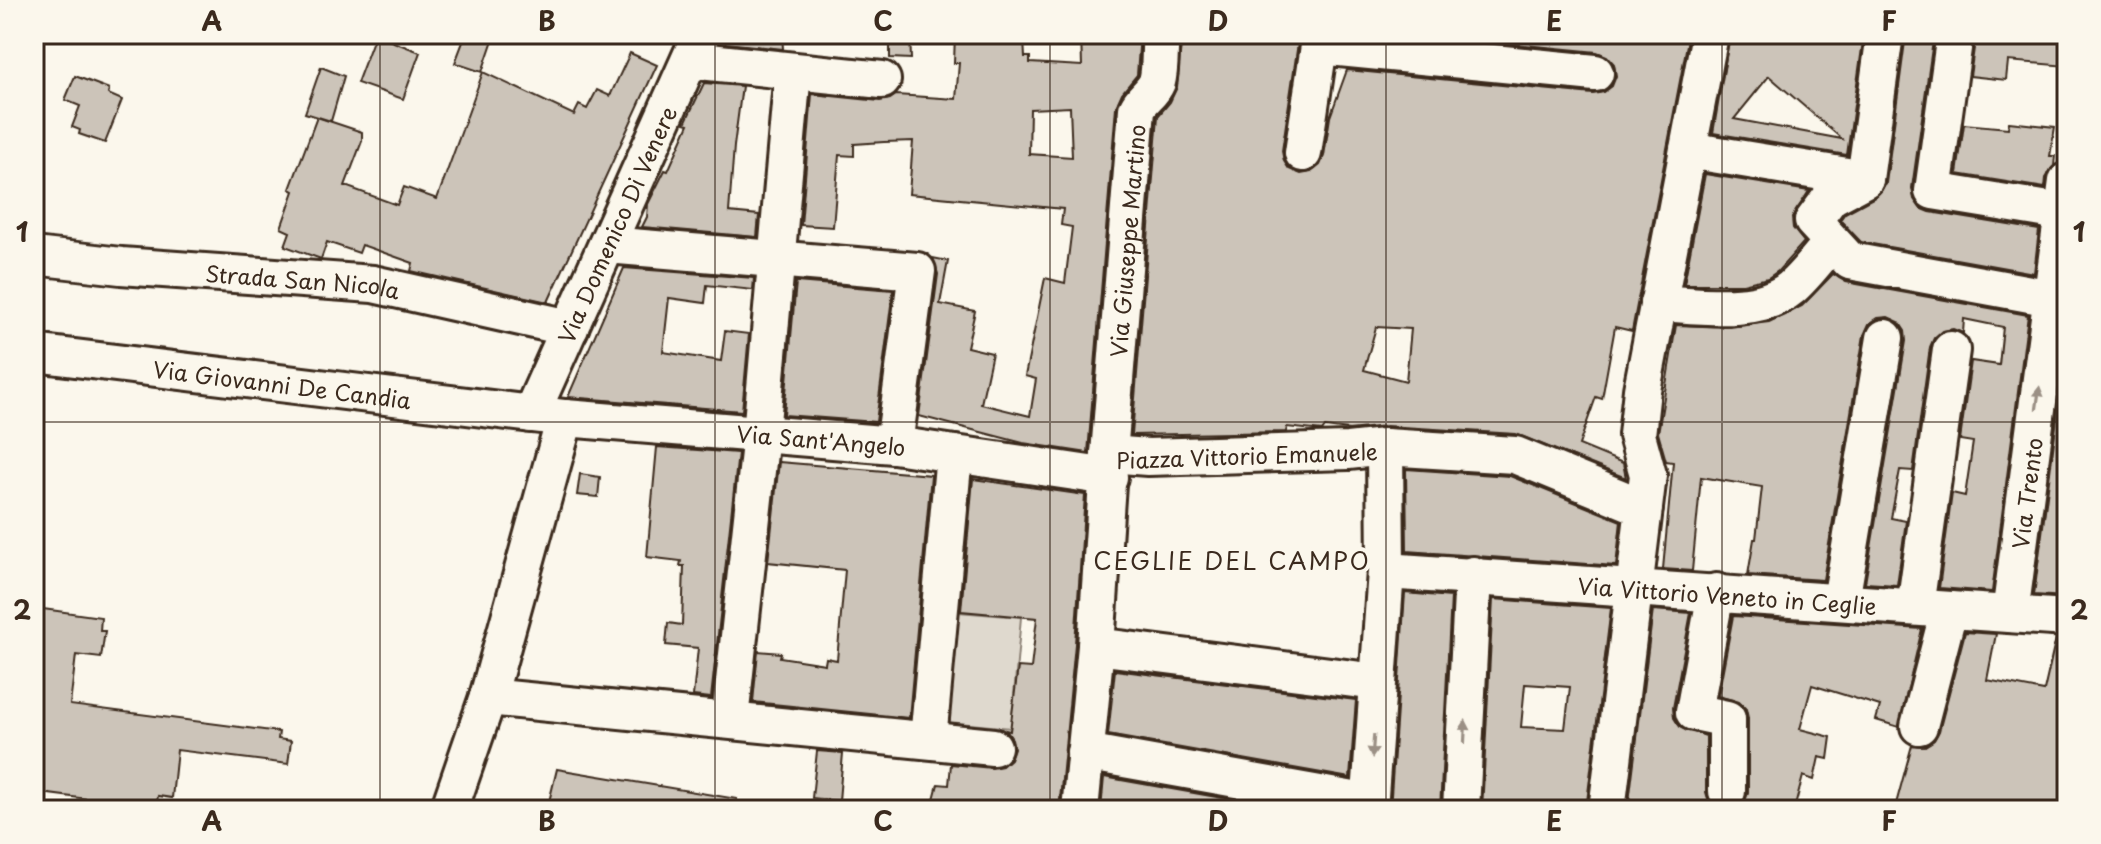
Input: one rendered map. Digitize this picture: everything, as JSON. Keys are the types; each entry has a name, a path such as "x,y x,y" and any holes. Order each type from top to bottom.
{"street":[{"name":"Via Giuseppe Martino","path":"1109,466 1137,109 1157,80 1161,34"},
{"path":"1607,810 1648,475 1637,435 1642,390 1710,34"},
{"path":"1865,179 1885,34"},
{"path":"1955,34 1933,191 2066,202"},
{"path":"1303,153 1317,40 1595,73"},
{"path":"695,47 793,71 882,80"},
{"name":"Via Domenico Di Venere","path":"449,810 488,697 570,328 695,47"},
{"path":"730,719 761,434 793,71"},
{"path":"1688,150 1865,179"},
{"path":"1865,179 1831,197 1813,221 1850,261 2052,298"},
{"name":"Via Trento","path":"2010,614 2066,202"},
{"path":"1658,303 1712,306 1769,301 1790,288 1832,242"},
{"path":"607,245 917,271 894,445"},
{"name":"Strada San Nicola","path":"34,256 121,266 373,284 457,300 570,328"},
{"path":"1841,601 1885,338"},
{"path":"1919,726 1932,608 1951,350"},
{"name":"Via Giovanni De Candia","path":"34,353 548,416"},
{"name":"Via Sant'Angelo","path":"548,416 1109,466"},
{"name":"Piazza Vittorio Emanuele","path":"1099,642 1109,466 1194,456 1385,447 1386,571 1369,806"},
{"path":"1385,447 1515,455 1644,508"},
{"path":"928,740 954,454"},
{"path":"1080,810 1118,471 1349,461 1377,464 1376,547 1364,671 1099,642"},
{"name":"Via Vittorio Veneto in Ceglie","path":"1386,571 2067,618"},
{"path":"1461,810 1473,575"},
{"path":"1716,592 1694,712 1727,719 1727,791"},
{"path":"1099,642 1377,682"},
{"path":"488,697 993,747"},
{"path":"1085,752 1369,806"}],"shaded area":[{"path":"958,612 1021,617 1011,728 948,722"}],"building":[{"path":"466,34 495,34 482,72 455,63"},
{"path":"722,34 782,34 783,49 726,43"},
{"path":"890,34 910,34 911,59 890,58"},
{"path":"955,34 1021,34 1025,57 1030,57 1030,63 1082,66 1081,34 1140,34 1137,75 1122,93 1116,107 1088,453 1023,443 919,416 938,274 933,258 948,261 940,304 975,311 967,347 992,353 981,404 1030,416 1036,379 1025,376 1045,278 1065,283 1072,227 1061,225 1063,209 909,194 913,141 884,142 854,144 854,156 839,155 833,227 801,225 812,94 880,101 896,95 956,99 959,63 954,63","holes":["1070,107 1072,157 1029,154 1030,109"]},
{"path":"1213,34 1302,34 1298,43 1282,151 1289,169 1301,174 1311,172 1320,165 1324,156 1330,117 1347,70 1593,94 1604,92 1612,86 1616,76 1614,64 1607,56 1597,52 1412,34 1689,34 1632,331 1615,327 1602,399 1596,397 1579,445 1623,463 1626,478 1516,434 1386,426 1349,430 1325,427 1322,431 1287,427 1286,432 1132,435 1158,116 1177,87 1181,44","holes":["1376,327 1411,329 1406,381 1364,370"]},
{"path":"1730,34 1864,34 1847,155 1713,133","holes":["1769,76 1842,139 1734,119"]},
{"path":"1906,34 1934,34 1912,188 1914,199 1920,208 1930,212 2039,230 2034,273 1861,242 1840,220 1845,213 1875,197 1886,183"},
{"path":"1976,34 2067,34 2067,66 2008,61 2006,80 1970,76"},
{"path":"375,35 420,52 403,99 357,83"},
{"path":"630,53 657,65 548,302 411,271 413,263 362,245 359,253 327,242 321,259 285,246 290,232 281,228 294,191 290,189 317,117 362,132 362,141 345,186 397,205 404,187 437,199 483,72 574,115 579,105 587,109 597,90 610,96"},
{"path":"321,67 344,76 331,121 305,113"},
{"path":"75,76 109,89 108,94 122,100 105,143 79,134 80,130 72,127 80,106 65,100"},
{"path":"704,83 742,86 729,212 759,215 757,237 642,227 648,204 665,170 668,171 689,124 685,123"},
{"path":"2009,122 2055,127 2050,156 2055,156 2054,166 2046,178 2045,188 1957,174 1964,124 2008,128"},
{"path":"1705,174 1809,191 1792,218 1793,228 1804,242 1768,278 1743,284 1684,284"},
{"path":"624,268 754,278 753,290 707,285 705,303 669,298 663,352 721,361 725,331 749,334 742,411 568,397"},
{"path":"1833,274 1846,282 2028,315 1992,592 1939,588 1952,493 1965,496 1973,442 1960,440 1971,361 1999,365 2003,327 1964,319 1963,333 1953,329 1942,331 1930,347 1913,471 1900,470 1891,518 1906,521 1897,585 1865,583 1906,341 1905,331 1899,322 1888,317 1878,318 1869,324 1864,335 1823,580 1748,575 1762,487 1701,477 1692,571 1663,569 1673,462 1666,461 1658,433 1676,325 1729,327 1769,322 1802,306"},
{"path":"796,282 893,290 876,422 784,415"},
{"path":"2067,342 2067,597 2034,595"},
{"path":"657,447 738,453 711,698 693,696 698,648 666,645 668,623 682,625 684,566 680,566 681,561 647,557"},
{"path":"779,462 931,475 909,718 753,702 758,651 781,653 780,657 825,664 826,658 837,660 845,570 768,562"},
{"path":"1406,469 1510,476 1621,521 1616,566 1407,551"},
{"path":"580,474 600,477 598,497 577,495"},
{"path":"973,479 1085,495 1059,810 965,810 933,803 938,784 949,785 951,764 992,768 1002,766 1010,759 1014,748 1006,730 1010,731 1018,667 1031,668 1037,618 961,611"},
{"path":"1405,593 1451,597 1440,810 1390,810"},
{"path":"1493,599 1611,608 1586,810 1482,810","holes":["1525,684 1570,687 1565,729 1521,727"]},
{"path":"43,609 101,617 100,631 105,631 101,658 76,655 70,705 279,732 278,739 291,741 288,764 177,750 172,798 158,796 156,808 34,792 34,611 43,612"},
{"path":"1653,610 1691,613 1673,708 1674,718 1681,728 1706,736 1706,792 1709,802 1719,810 1628,810"},
{"path":"1733,616 1922,629 1899,727 1876,720 1880,706 1812,685 1800,729 1831,737 1828,759 1819,757 1814,780 1803,776 1794,810 1735,810 1745,802 1748,792 1748,718 1746,709 1739,702 1718,696"},
{"path":"1965,632 1996,634 1987,680 2044,691 2056,638 2067,639 2067,810 1919,810 1896,804 1912,745 1925,746 1934,740 1939,731"},
{"path":"1115,670 1356,700 1350,778 1108,735"},
{"path":"817,751 843,753 839,801 812,798"},
{"path":"557,769 737,799 736,810 576,810 548,806"},
{"path":"1104,777 1290,810 1185,810 1163,807 1162,810 1101,810"}],"district":[{"name":"CEGLIE DEL CAMPO","path":"1232,560"}]}
